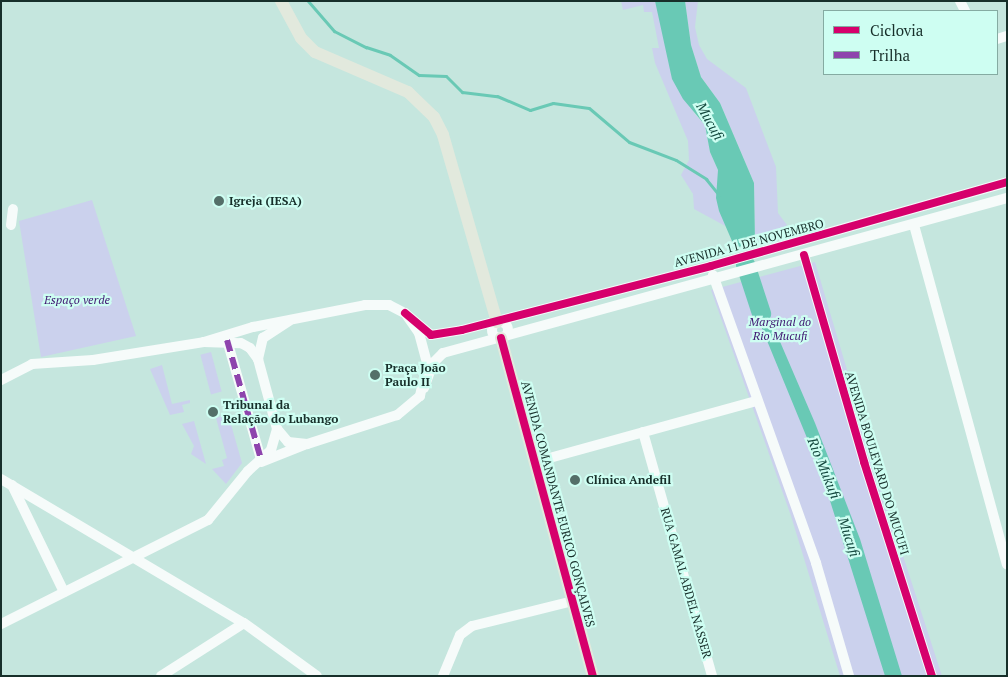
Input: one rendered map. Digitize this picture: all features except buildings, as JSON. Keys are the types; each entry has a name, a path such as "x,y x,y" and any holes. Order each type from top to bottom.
{"main road":[{"path":"281,1 301,38 314,52 408,92 434,117 443,135 497,322"},
{"name":"AVENIDA COMANDANTE EURICO GONÇALVES","path":"501,338 593,676"}],"street":[{"name":"AVENIDA 11 DE NOVEMBRO","path":"404,314 431,335 497,322 711,266 1007,182"},
{"name":"AVENIDA 11 DE NOVEMBRO","path":"424,388 438,356 1007,198"},
{"path":"11,225 13,209"},
{"path":"914,225 1007,564"},
{"name":"AVENIDA BOULEVARD DO MUCUFI","path":"804,255 845,399 932,676"},
{"name":"AVENIDA 11 DE NOVEMBRO","path":"711,266 714,280"},
{"path":"714,280 816,563 850,676"},
{"path":"204,342 225,334 379,304 404,314 419,333 427,363 424,388 415,403 397,415 258,462"},
{"path":"258,359 263,338 289,321"},
{"path":"497,322 492,332 501,338"},
{"path":"1,380 32,364 93,360 227,340 250,348 258,359 277,430 288,442 307,444"},
{"path":"227,340 258,462"},
{"path":"535,462 757,401"},
{"path":"1,624 137,558 208,520 258,462 271,450 277,430"},
{"name":"RUA GAMAL ABDEL NASSER","path":"643,432 712,676"},
{"path":"1,479 244,623 317,676"},
{"path":"12,485 64,592"},
{"path":"443,676 460,635 472,626 572,601"},
{"path":"161,676 244,623"},
{"path":"449,659 452,676"}],"green space":[{"path":"621,1 655,1 694,113 705,125 710,152 718,170 719,211 729,228 694,209 693,194 681,175 689,160 688,141 655,63 652,48 659,48 652,12 644,12 643,5 623,10"},
{"path":"685,1 698,1 695,27 699,45 707,59 746,88 776,167 778,213 787,225 755,242 754,183 720,103 701,77 691,45"},
{"name":"Espaço verde","path":"92,200 136,336 41,357 19,221"},
{"name":"Marginal do Rio Mucufi","path":"815,262 894,528 942,676 840,676 791,516 711,290"},
{"path":"211,352 222,392 211,394 200,355"},
{"path":"162,365 172,404 190,400 190,403 182,405 184,412 170,415 150,369"},
{"path":"228,414 242,463 226,484 212,469 224,466 222,460 227,458 216,418"},
{"path":"194,421 206,464 191,454 194,446 182,424"}],"water":[{"path":"655,1 685,1 691,45 701,77 720,103 754,183 755,242 735,248 719,211 716,198 718,170 710,152 705,125 683,99 672,79"},
{"name":"Rio Mukufi","path":"757,288 815,423 860,539 902,676 885,676 821,472 747,292"}],"waterway":[{"path":"308,1 334,31 366,47 390,55 419,75 446,76 462,92 497,96 530,110 553,103 589,108 629,142 676,160 706,179 719,195"},
{"name":"Mucufi","path":"745,264 761,313"}],"marked path":[{"path":"227,340 261,459"}],"cycle path":[{"path":"405,313 431,335 462,330 711,266 1007,182"},
{"path":"804,255 864,462 932,676"},
{"path":"501,338 593,676"}],"place":[{"name":"Igreja (IESA)","path":"219,201"},
{"name":"Praça João Paulo II","path":"375,375"},
{"name":"Tribunal da Relação do Lubango","path":"213,412"},
{"name":"Clínica Andefil","path":"575,480"}]}
